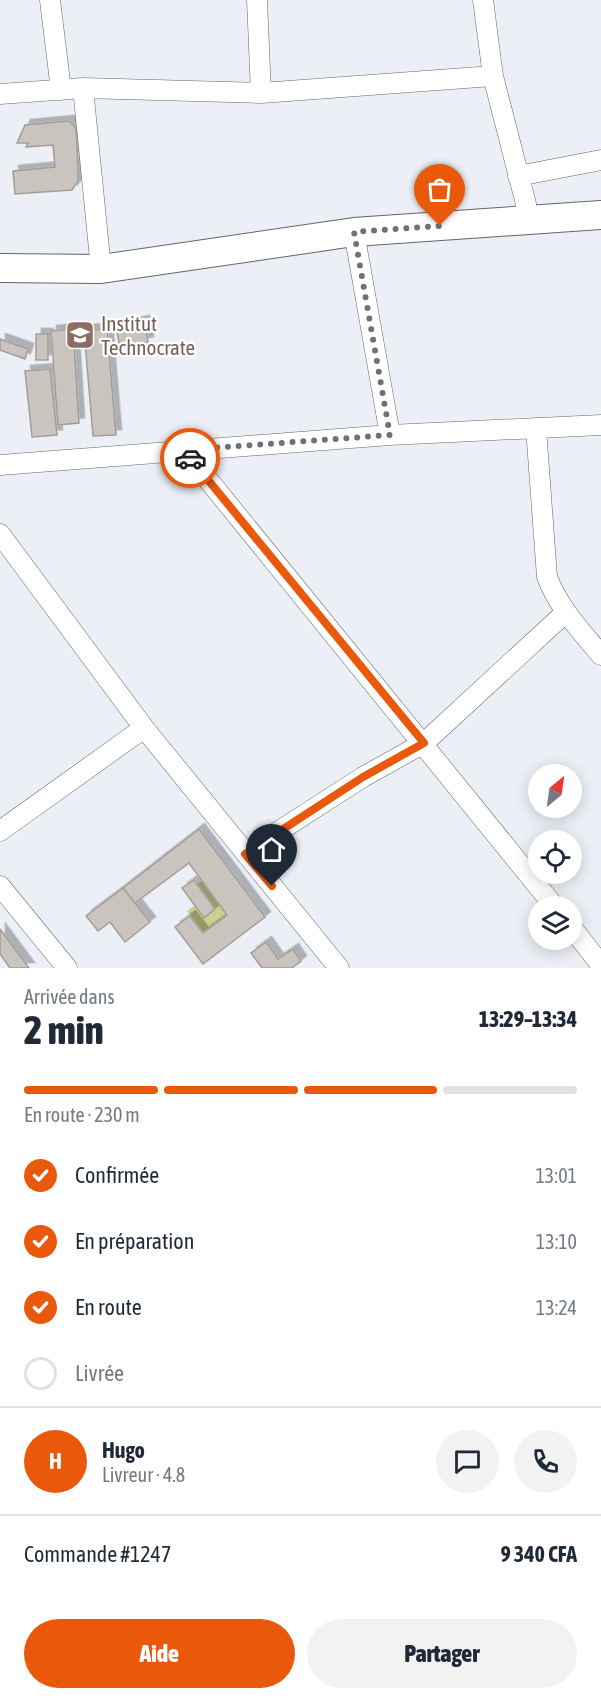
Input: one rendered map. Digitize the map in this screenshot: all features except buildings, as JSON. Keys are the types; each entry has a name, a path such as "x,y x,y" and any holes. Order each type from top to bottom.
{"street":[{"path":"50,0 61,90"},
{"path":"257,0 261,93"},
{"path":"483,0 493,76 526,204 526,221"},
{"path":"0,94 83,88 261,93 493,76"},
{"path":"83,88 101,270"},
{"path":"518,176 601,160"},
{"path":"0,268 101,270 354,232 601,215"},
{"path":"354,232 390,435"},
{"path":"0,465 390,435 601,425"},
{"path":"536,428 547,577 565,613 601,655"},
{"path":"184,450 546,896"},
{"path":"0,534 144,728 339,968"},
{"path":"245,854 363,777 424,743 565,613"},
{"path":"0,831 144,728"},
{"path":"0,886 67,968"},
{"path":"582,941 601,965"}],"green space":[{"path":"202,881 227,915 203,933 187,911 195,905 204,918 215,909 197,884"}],"way so far":[{"path":"190,458 184,450 390,435 354,232 440,226"}],"place":[{"name":"Institut Technocrate","path":"80,335"}],"route":[{"path":"190,458 424,743 363,777 245,854 272,886"}]}
